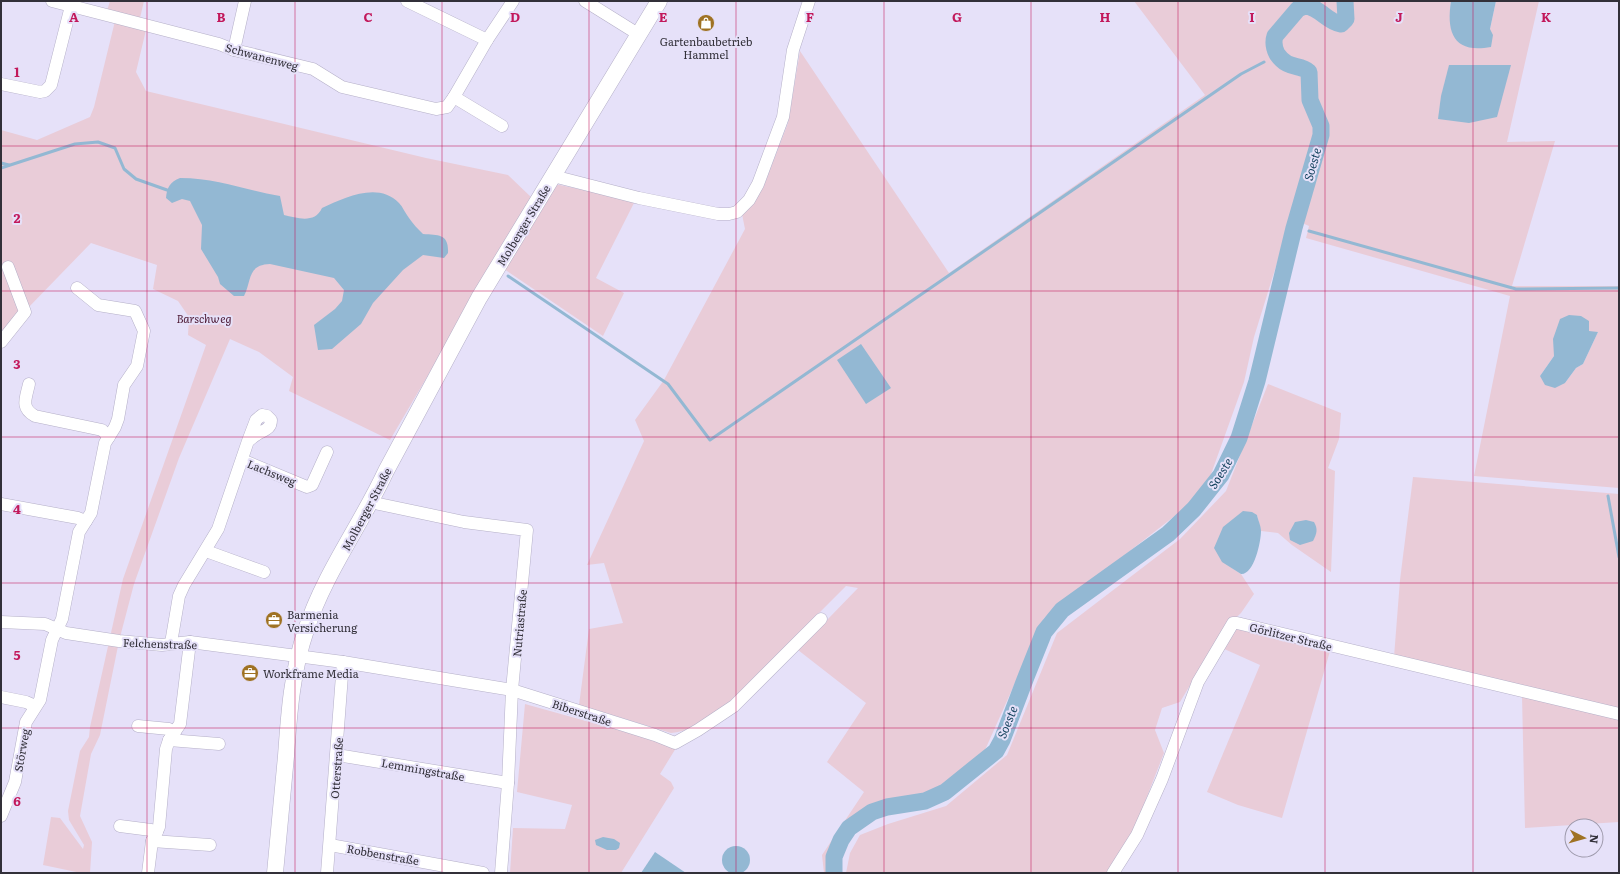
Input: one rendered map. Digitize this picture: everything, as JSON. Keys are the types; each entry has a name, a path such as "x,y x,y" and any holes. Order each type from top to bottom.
{"main road":[{"name":"Molberger Straße","path":"275,873 290,702 298,656 306,629 328,579 372,501 386,471 479,298 659,1"}],"street":[{"path":"234,50 245,1"},
{"path":"407,1 487,40"},
{"name":"Schwanenweg","path":"62,3 219,44 234,50 313,69 342,87 436,108 446,107 454,97 487,40 513,1"},
{"path":"585,1 638,34"},
{"name":"Molberger Straße","path":"553,176 639,198 718,214 738,212 750,200 758,184 783,117 793,50 809,1"},
{"path":"1,84 40,92 45,91 51,85 62,3"},
{"path":"454,97 502,126"},
{"path":"1,342 25,312 8,267"},
{"path":"57,628 62,619 79,532 91,513 105,443 118,419 124,385 137,366 144,331 134,311 98,305 77,288"},
{"path":"29,384 25,404 28,413 35,416 102,430 109,437"},
{"name":"Lachsweg","path":"171,643 179,596 184,585 218,529 248,442"},
{"name":"Lachsweg","path":"242,460 307,487 312,485 327,452"},
{"name":"Nutriastraße","path":"372,501 379,504 464,522 527,530 512,690 508,783 501,873"},
{"path":"1,504 78,518 86,521"},
{"path":"206,551 264,572"},
{"name":"Biberstraße","path":"298,656 512,690 656,735 675,743 698,730 734,706 821,619"},
{"name":"Felchenstraße","path":"1,622 45,624 66,633 119,641 162,645 190,642 298,656"},
{"name":"Görlitzer Straße","path":"1113,873 1137,835 1162,779 1198,682 1233,624 1237,623 1619,714"},
{"name":"Störweg","path":"1,816 5,792 15,782 26,722 40,700 52,640 57,628"},
{"path":"148,873 154,836 159,827 166,749 180,724 190,642"},
{"name":"Otterstraße","path":"327,873 343,662"},
{"path":"1,697 26,702 35,706"},
{"path":"138,726 169,729 172,736"},
{"path":"172,736 219,744"},
{"name":"Lemmingstraße","path":"337,755 508,783"},
{"path":"120,826 152,830 154,836"},
{"path":"154,836 210,845"},
{"name":"Robbenstraße","path":"330,845 483,873"}],"green space":[{"path":"110,1 144,1 140,18 107,11"},
{"path":"1134,1 1451,1 1450,10 1490,29 1496,1 1539,1 1507,142 1555,141 1512,286 1619,286 1619,488 1474,476 1510,296 1306,238 1309,226 1291,218 1254,337 1244,382 1210,477 1190,504 1044,618 985,750 939,788 870,810 845,826 830,861 832,873 824,873 822,855 864,792 827,762 866,703 798,650 858,588 846,586 747,687 702,723 686,730 671,733 579,705 589,629 623,623 604,563 587,565 644,441 635,420 664,380 745,229 742,214 752,205 763,188 788,123 800,51 949,273 1205,95","holes":["1598,332 1583,364 1576,368 1565,383 1540,376 1554,356"]},
{"name":"Barschweg","path":"115,21 146,30 136,72 146,91 426,158 508,175 532,198 390,440 289,391 293,377 259,352 230,339 179,458 134,584 119,641 100,735 91,754 80,816 92,842 90,873 81,873 43,865 51,817 60,818 83,849 84,845 69,820 68,811 80,751 89,737 123,579 206,345 188,335 189,317 178,301 153,289 157,265 91,243 26,310 1,340 1,130 37,140 90,117 94,107"},
{"path":"555,184 635,201 596,278 624,293 603,336 504,269"},
{"path":"1268,384 1341,413 1339,439 1328,468 1335,471 1331,572 1292,545 1278,533 1261,531 1257,515 1232,568 1241,574 1254,594 1241,613 1223,630 1180,702 1162,708 1155,730 1164,753 1134,830 1107,873 846,873 850,853 860,835 888,824 946,806 1007,755 1057,633 1180,539 1226,491"},
{"path":"1413,477 1619,494 1619,711 1394,657 1400,580"},
{"path":"1241,628 1330,651 1282,818 1238,805 1207,792 1260,665 1222,648 1233,629"},
{"path":"1522,696 1619,719 1619,822 1604,823 1604,818 1564,818 1564,826 1525,828"},
{"path":"525,704 672,745 676,748 660,774 671,782 674,788 621,873 510,873 513,828 565,829 572,805 517,792"}],"water":[{"path":"1451,1 1496,1 1490,29 1493,35 1491,47 1468,47 1455,39 1450,23"},
{"path":"1449,65 1511,65 1497,117 1469,123 1438,119 1441,96"},
{"path":"180,178 219,182 280,196 284,215 305,219 315,216 322,208 350,196 371,192 381,193 391,196 399,203 412,222 423,234 438,235 445,239 447,242 448,253 444,258 423,255 403,270 373,303 361,324 332,349 318,350 314,325 335,309 342,301 344,290 334,278 270,264 257,267 254,270 251,274 244,296 234,296 220,284 218,277 201,249 202,225 190,201 182,199 172,203 166,198 170,185"},
{"path":"1569,315 1581,316 1589,321 1589,331 1598,332 1583,364 1576,368 1565,383 1555,388 1545,385 1540,376 1554,356 1553,339 1560,319"},
{"path":"861,344 891,388 866,404 837,360"},
{"path":"1243,511 1252,512 1257,515 1261,531 1260,542 1253,564 1246,573 1241,574 1222,562 1214,548 1223,527"},
{"path":"1306,520 1314,522 1316,533 1313,541 1300,545 1290,540 1289,533 1295,522"},
{"path":"603,837 614,839 620,843 619,848 616,850 607,850 596,845 595,840"},
{"path":"736,846 742,847 746,850 749,854 749,866 746,870 742,873 736,874 730,873 726,870 723,866 722,860 723,854 726,850 730,847"},
{"path":"655,852 686,873 641,873"}],"waterway":[{"name":"Soeste","path":"834,873 834,857 841,840 849,828 872,812 887,807 925,801 945,792 996,751 1002,740 1044,632 1062,610 1168,534 1194,509 1221,475 1239,438 1257,381 1294,228 1321,135 1321,126 1310,100 1309,72 1305,69 1290,65 1281,59 1275,50 1274,38 1298,9 1305,6 1315,9 1336,23 1341,24 1346,19 1345,1"},
{"path":"508,276 668,384 710,440 1241,74 1264,62"},
{"path":"1,168 75,144 98,142 115,148 124,169 136,179 167,190"},
{"path":"1,163 9,165"},
{"path":"1309,231 1516,289 1619,288"},
{"path":"1608,496 1619,557"}],"place":[{"name":"Gartenbaubetrieb Hammel","path":"706,23"},
{"name":"Barmenia Versicherung","path":"274,620"},
{"name":"Workframe Media","path":"250,673"}]}
